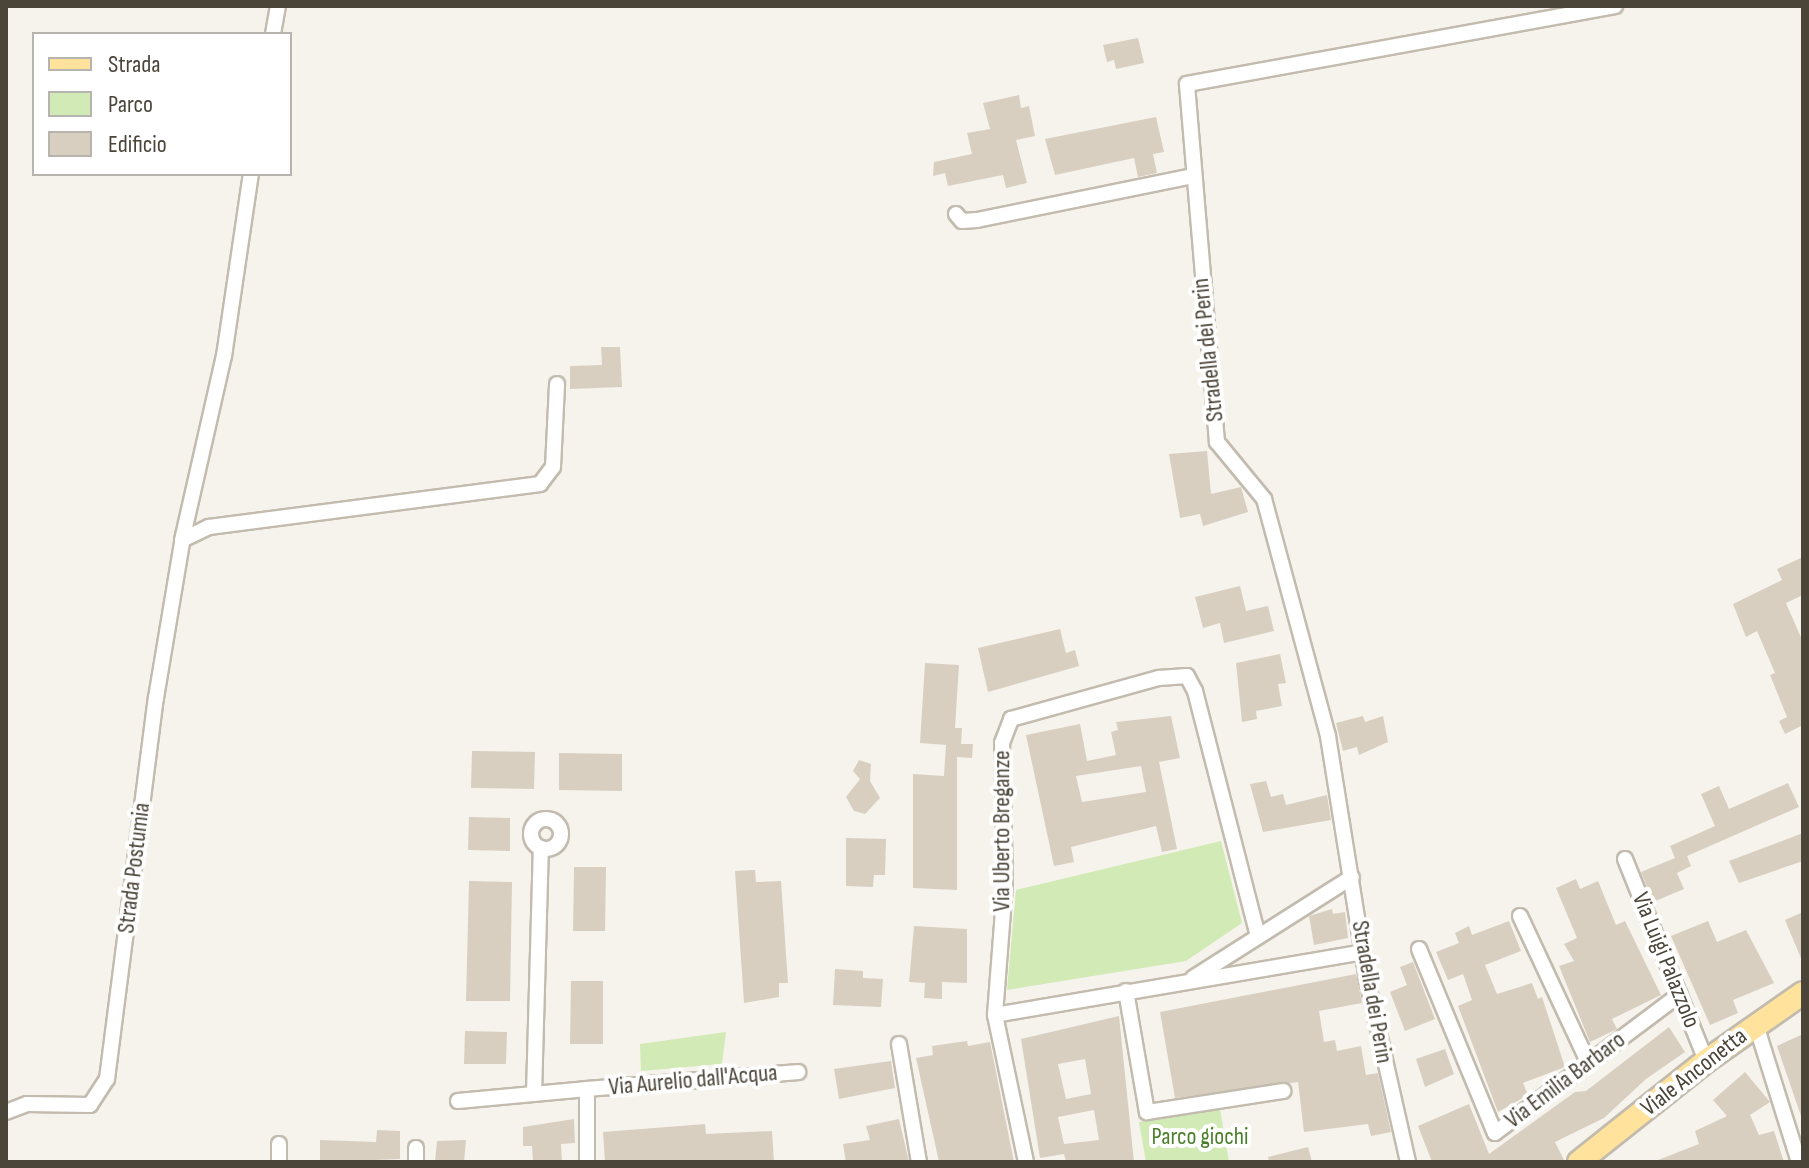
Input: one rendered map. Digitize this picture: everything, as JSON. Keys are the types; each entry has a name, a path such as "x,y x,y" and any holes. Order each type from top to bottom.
{"main road":[{"name":"Viale Anconetta","path":"1586,1160 1706,1061 1803,993"}],"street":[{"path":"273,32 278,6"},
{"name":"Stradella dei Perin","path":"1408,1162 1364,952 1328,736 1264,499 1217,442 1187,84 1615,6"},
{"name":"Strada Postumia","path":"6,1112 27,1104 90,1105 107,1079 156,698 182,540 215,407 251,176"},
{"path":"956,214 962,221 977,220 1194,176"},
{"path":"182,540 209,527 540,484 553,467 557,384"},
{"name":"Via Uberto Breganze","path":"995,1015 1005,885 1002,743 1005,725 1019,714 1159,678 1187,676 1195,691 1258,936"},
{"path":"534,1094 541,848"},
{"name":"Via Luigi Palazzolo","path":"1625,859 1706,1061"},
{"path":"1189,980 1352,877"},
{"path":"1520,916 1588,1062"},
{"name":"Via Emilia Barbaro","path":"1419,949 1495,1133 1680,994"},
{"path":"1026,1162 995,1015 1364,952"},
{"path":"1126,991 1147,1112 1283,1091"},
{"path":"1756,1025 1799,1162"},
{"path":"899,1044 919,1162"},
{"name":"Via Aurelio dall'Acqua","path":"458,1101 798,1072"},
{"name":"Via Aurelio dall'Acqua","path":"587,1089 587,1162"},
{"path":"279,1144 279,1162"}],"green space":[{"path":"1221,841 1242,923 1186,961 1007,990 1016,890"},
{"path":"726,1032 722,1064 641,1071 640,1044"},
{"name":"Parco giochi","path":"1220,1109 1229,1162 1146,1162 1139,1122"}],"building":[{"path":"1138,38 1144,63 1116,69 1114,60 1107,62 1103,45"},
{"path":"1019,95 1021,108 1029,106 1035,136 1016,140 1027,183 1006,188 1003,175 948,186 945,173 933,176 934,162 972,154 967,133 990,129 983,103"},
{"path":"1156,117 1164,152 1153,154 1157,173 1138,177 1134,158 1055,175 1045,139"},
{"path":"601,347 620,347 622,387 570,389 570,366 602,365"},
{"path":"1207,451 1211,494 1241,487 1248,512 1203,526 1200,514 1180,518 1169,454"},
{"path":"1803,557 1803,595 1786,603 1803,642 1803,725 1785,734 1779,721 1787,717 1770,675 1775,673 1757,631 1746,637 1733,604 1782,580 1777,569"},
{"path":"1240,586 1246,611 1268,606 1274,631 1224,643 1220,623 1203,628 1195,597"},
{"path":"1060,629 1066,653 1075,650 1079,666 988,692 978,648"},
{"path":"1280,654 1286,683 1278,684 1282,706 1256,711 1257,719 1242,722 1236,663"},
{"path":"925,663 959,665 955,728 962,728 961,744 973,744 972,758 957,757 957,890 913,888 913,774 944,776 946,745 920,743"},
{"path":"1171,716 1180,758 1159,762 1177,849 1162,852 1156,826 1071,847 1074,862 1054,866 1026,735 1080,724 1087,761 1116,755 1111,732 1118,730 1116,722","holes":["1141,766 1146,792 1082,802 1076,776"]},
{"path":"1363,716 1365,722 1383,716 1388,742 1359,755 1357,747 1343,751 1336,723"},
{"path":"472,751 535,752 534,789 471,788"},
{"path":"559,753 622,754 622,791 559,790"},
{"path":"859,760 871,764 870,781 880,798 865,814 854,811 846,797 860,779 853,771"},
{"path":"1266,781 1271,797 1283,794 1286,805 1327,795 1331,820 1263,832 1250,784"},
{"path":"1788,783 1799,807 1687,856 1691,866 1677,873 1684,889 1653,902 1641,872 1675,858 1670,846 1715,826 1701,794 1719,786 1729,809"},
{"path":"469,817 510,818 510,851 468,850"},
{"path":"1803,833 1803,861 1739,883 1729,861"},
{"path":"846,838 886,839 885,875 874,875 873,887 846,886"},
{"path":"574,867 606,867 605,931 573,931"},
{"path":"755,870 756,882 781,881 788,983 779,983 779,997 744,1003 735,871"},
{"path":"1576,879 1580,889 1598,881 1616,925 1625,921 1661,995 1612,1019 1617,1029 1590,1042 1559,966 1574,961 1564,944 1577,938 1556,888"},
{"path":"469,881 512,882 510,1001 466,1001"},
{"path":"1332,909 1333,914 1345,912 1348,938 1314,945 1309,916"},
{"path":"1803,912 1803,963 1785,920"},
{"path":"1509,921 1521,951 1485,965 1497,994 1532,983 1538,999 1542,997 1565,1067 1523,1083 1528,1095 1498,1112 1458,1006 1472,1000 1463,974 1448,980 1436,952 1459,943 1455,933 1469,926 1472,935"},
{"path":"1708,921 1717,942 1746,930 1774,983 1733,1000 1738,1013 1710,1025 1671,936"},
{"path":"914,926 967,929 967,983 942,982 942,999 924,998 925,983 909,982"},
{"path":"1413,962 1435,1019 1405,1031 1390,992 1407,985 1400,967"},
{"path":"835,969 863,971 863,978 883,979 881,1007 833,1005"},
{"path":"1356,974 1362,1003 1319,1011 1324,1042 1335,1040 1337,1051 1361,1046 1366,1075 1378,1073 1391,1132 1371,1136 1368,1124 1304,1132 1298,1082 1175,1098 1160,1012"},
{"path":"571,981 603,981 603,1044 570,1044"},
{"path":"1119,1016 1134,1162 1066,1162 1064,1154 1040,1158 1021,1039","holes":["1085,1059 1091,1094 1066,1099 1058,1064","1094,1110 1099,1140 1064,1144 1058,1117"]},
{"path":"1669,1027 1685,1052 1646,1079 1604,1118 1555,1142 1565,1162 1432,1162 1418,1126 1469,1104 1489,1154 1575,1092 1586,1091"},
{"path":"465,1031 507,1032 506,1064 464,1064"},
{"path":"1803,1034 1803,1116 1801,1116 1777,1046"},
{"path":"967,1041 968,1046 990,1042 1014,1162 939,1162 916,1058 933,1055 932,1046"},
{"path":"1445,1049 1454,1074 1425,1087 1416,1059"},
{"path":"891,1061 895,1088 839,1099 834,1069"},
{"path":"1745,1072 1770,1102 1750,1115 1759,1135 1774,1131 1784,1162 1653,1162 1699,1144 1695,1131 1727,1116 1713,1100"},
{"path":"574,1119 575,1143 561,1144 562,1162 533,1162 532,1146 523,1146 523,1127"},
{"path":"899,1119 909,1162 846,1162 843,1144 870,1140 866,1126"},
{"path":"705,1124 706,1134 772,1131 774,1162 605,1162 603,1132"},
{"path":"377,1130 400,1131 400,1159 320,1162 320,1140 376,1142"},
{"path":"466,1140 464,1162 435,1162 437,1141"},
{"path":"1308,1147 1312,1162 1269,1162 1268,1157"}]}
